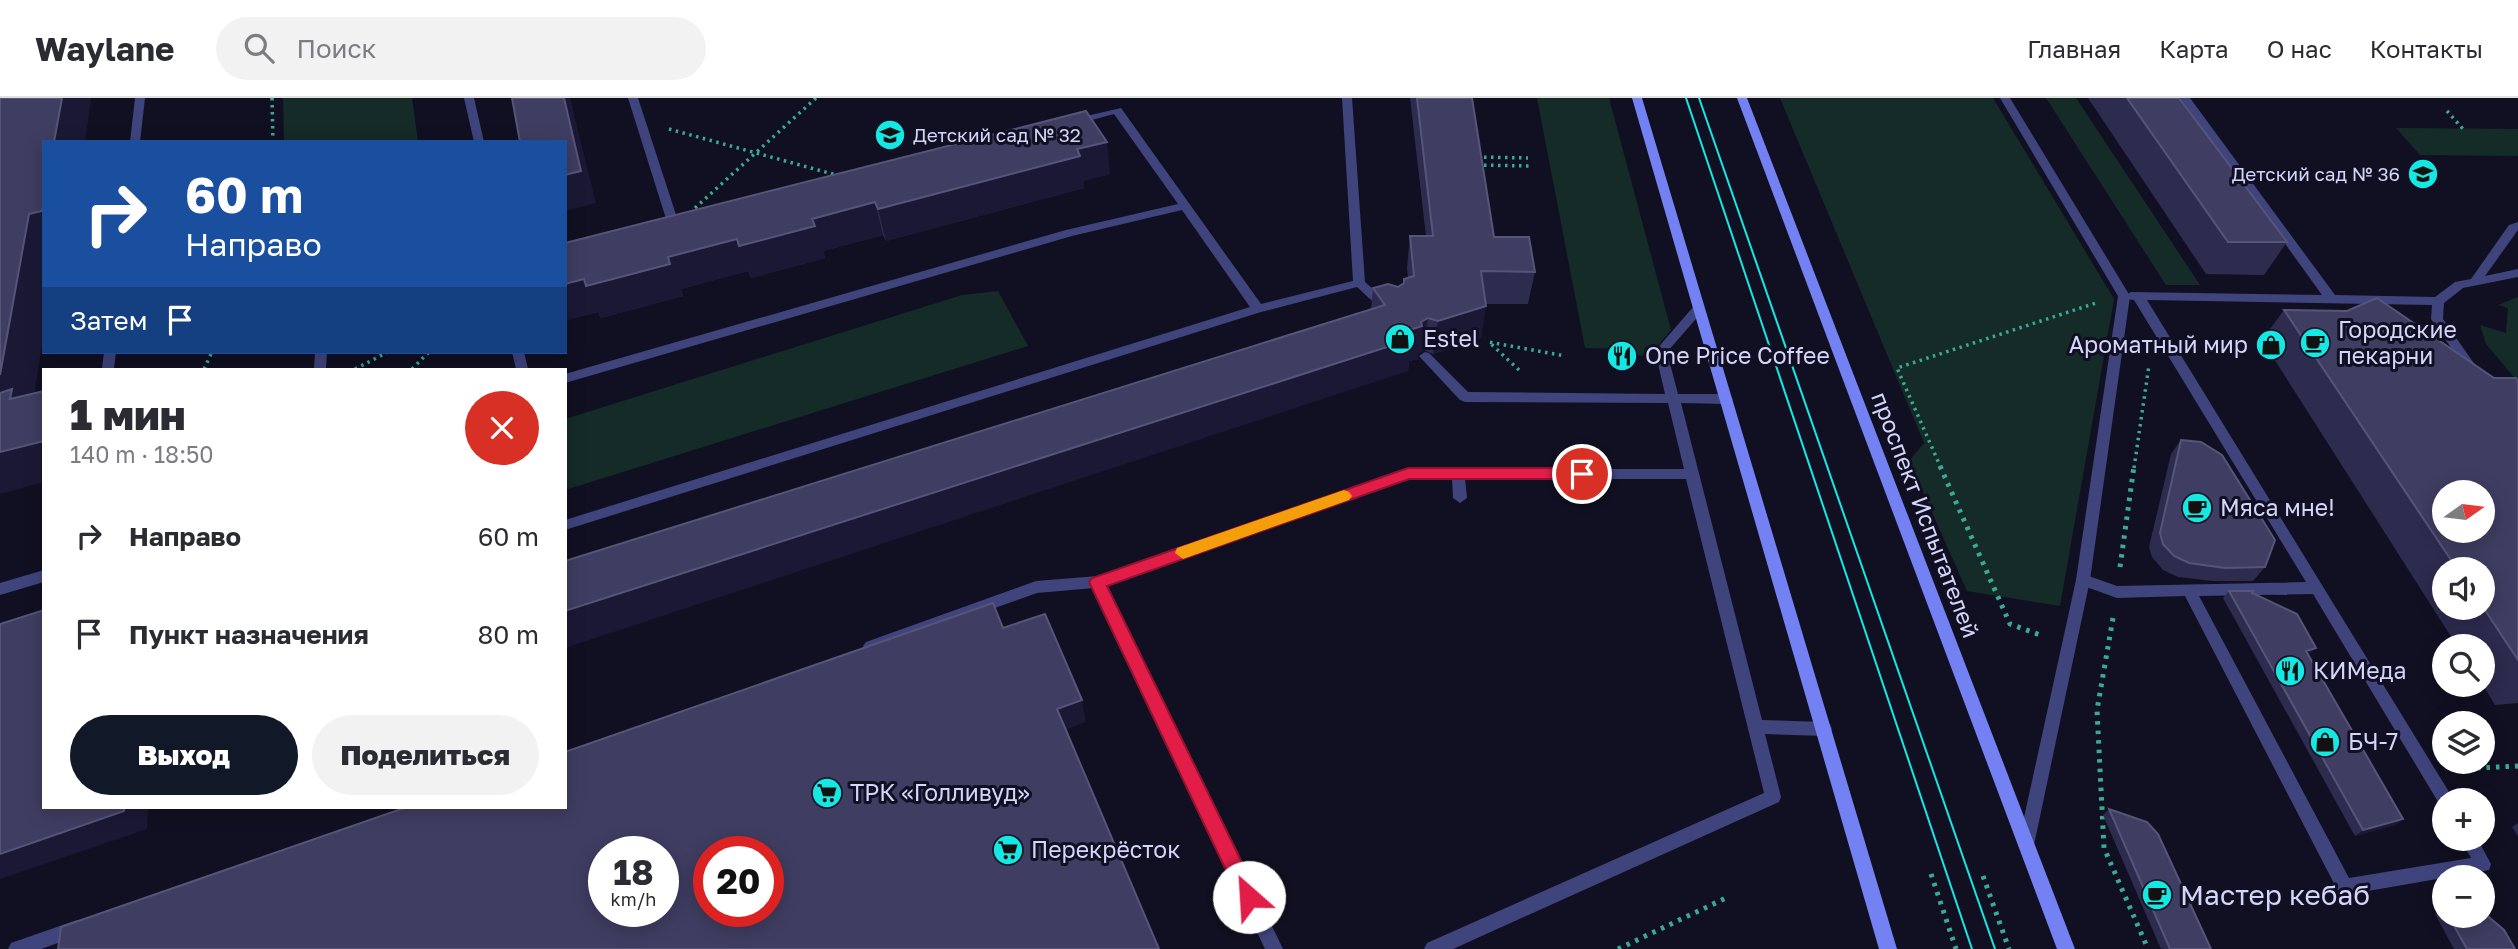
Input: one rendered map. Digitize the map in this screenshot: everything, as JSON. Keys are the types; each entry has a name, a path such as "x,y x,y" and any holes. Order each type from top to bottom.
{"main road":[{"path":"1637,98 1888,949"},
{"name":"проспект Испытателей","path":"1742,98 2066,949"}],"street":[{"path":"135,140 140,98"},
{"path":"468,98 478,140"},
{"path":"633,98 674,228"},
{"path":"1347,98 1359,283 1393,313"},
{"path":"2005,98 2131,296 2155,324 2439,788"},
{"path":"2185,98 2332,300"},
{"path":"1065,124 1117,110 1258,309"},
{"path":"567,378 1070,233 1185,206"},
{"path":"650,234 687,224"},
{"path":"2476,280 2513,228 2518,226"},
{"path":"2131,296 2438,301 2459,285 2518,273"},
{"path":"567,523 1258,309 1359,283"},
{"path":"2026,845 2083,579 2131,296"},
{"path":"2438,301 2437,319 2481,383"},
{"path":"1433,949 1773,797 1661,351 1698,309"},
{"path":"1425,356 1465,397 1727,398"},
{"path":"853,652 1036,587 1098,582 1408,474 1691,474"},
{"path":"1458,474 1460,498"},
{"path":"0,589 42,577"},
{"path":"2083,579 2117,592 2317,588"},
{"path":"1098,582 1274,949"},
{"path":"2189,590 2345,887 2483,864 2476,851"},
{"path":"1756,727 1824,729"},
{"path":"17,949 95,922"}],"path":[{"path":"272,98 273,140"},
{"path":"674,228 816,98"},
{"path":"2447,111 2463,128"},
{"path":"640,121 845,177"},
{"path":"1472,157 1528,158"},
{"path":"1473,165 1530,166"},
{"path":"2106,659 2010,624 1897,368 2131,296"},
{"path":"2148,949 2104,848 2097,710 2117,592 2155,324"},
{"path":"1547,397 1489,342 1565,356"},
{"path":"357,368 384,354"},
{"path":"413,368 427,354"},
{"path":"2430,771 2518,766"},
{"path":"1931,874 1956,949"},
{"path":"1983,876 2009,949"},
{"path":"1618,949 1726,898"}],"green space":[{"path":"283,98 412,98 418,140 284,140"},
{"path":"1537,98 1609,98 1671,330 1649,356 1636,355 1634,349 1585,348"},
{"path":"1780,98 1993,98 2114,299 2060,606 1967,591 1909,461 1924,443"},
{"path":"2046,98 2076,98 2200,285 2166,285"},
{"path":"2396,128 2518,129 2518,156 2420,155"},
{"path":"998,291 1028,346 567,489 567,418 962,295"},
{"path":"2518,297 2518,382 2486,344 2480,325 2506,333 2508,308 2498,305"}],"building":[{"path":"0,98 62,98 54,140 42,140 42,211 29,214 0,375"},
{"path":"512,98 564,98 581,171 567,174 567,140 520,140"},
{"path":"1417,98 1472,98 1494,237 1529,237 1535,272 1481,271 1486,306 1438,321 1428,318 1421,322 1422,326 1406,331 1412,339 567,610 567,560 1385,305 1373,288 1388,284 1398,287 1404,283 1404,279 1414,276 1410,236 1433,236"},
{"path":"2127,98 2179,98 2287,242 2228,242"},
{"path":"1086,111 1107,142 1077,149 1080,156 878,209 875,202 812,219 815,226 739,246 737,239 668,257 670,264 586,286 584,279 567,283 567,242"},
{"path":"2377,298 2494,378 2516,378 2518,660 2492,620 2495,620 2495,557 2449,557 2440,543 2496,542 2496,480 2432,480 2432,532 2284,310 2347,311"},
{"path":"12,389 10,399 42,391 42,442 0,452 0,393"},
{"name":"Мяса мне!","path":"2181,440 2201,442 2222,455 2275,540 2265,567 2225,568 2189,563 2174,556 2163,544 2160,533"},
{"name":"БЧ-7","path":"2229,591 2253,591 2252,593 2297,614 2316,648 2306,651 2403,819 2363,830"},
{"name":"ТРК «Голливуд»","path":"993,603 1003,628 1045,614 1082,700 1057,709 1159,949 58,949 61,927 401,809 567,809 567,751"},
{"path":"42,611 42,809 124,809 0,854 0,624"},
{"name":"Мастер кебаб","path":"2109,809 2147,822 2158,834 2211,949 2170,949"},
{"path":"2495,922 2504,930 2515,949 2467,949 2455,928 2495,928"}],"tram line":[{"path":"1686,98 1972,949"},
{"path":"1699,98 1995,949"}],"slow traffic":[{"path":"1183,553 1344,496"}],"place":[{"name":"Детский сад № 32","path":"890,135"},
{"name":"Детский сад № 36","path":"2423,174"},
{"name":"Estel","path":"1400,339"},
{"name":"Городские пекарни","path":"2315,343"},
{"name":"Ароматный мир","path":"2271,345"},
{"name":"One Price Coffee","path":"1622,356"},
{"name":"Мяса мне!","path":"2197,508"},
{"name":"КИМеда","path":"2290,671"},
{"name":"БЧ-7","path":"2325,742"},
{"name":"ТРК «Голливуд»","path":"827,793"},
{"name":"Перекрёсток","path":"1008,850"},
{"name":"Мастер кебаб","path":"2157,895"}],"route":[{"path":"1249,897 1098,582 1408,474 1582,474"}]}
